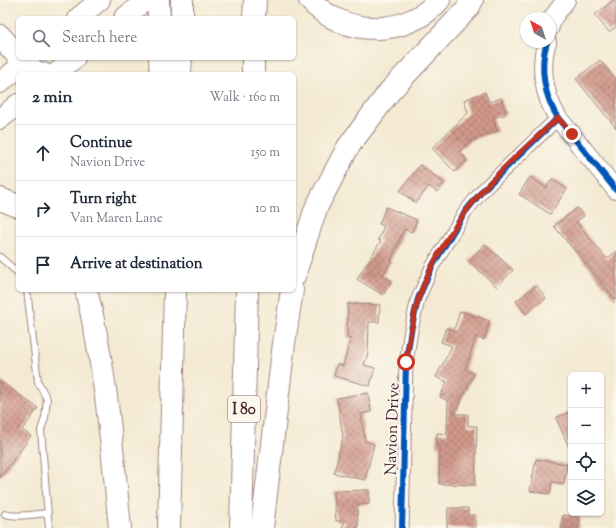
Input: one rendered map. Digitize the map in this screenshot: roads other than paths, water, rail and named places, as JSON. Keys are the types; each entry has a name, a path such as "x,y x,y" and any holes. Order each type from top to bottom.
{"highway":[{"path":"158,0 159,16"},
{"path":"182,0 182,16"},
{"path":"254,16 255,0"},
{"path":"310,0 315,6 341,22 359,27 378,29 397,26 415,20 426,13 439,0"},
{"path":"296,270 316,208 348,147 390,91 468,8 472,0"},
{"path":"0,36 16,52"},
{"path":"24,60 30,69 36,72"},
{"path":"160,60 160,72"},
{"path":"180,72 181,60"},
{"path":"252,72 253,60"},
{"path":"0,199 16,205"},
{"path":"87,292 95,323 104,377 120,528"},
{"path":"168,292 172,423"},
{"path":"169,528 175,292"},
{"name":"I 80","path":"241,528 247,292"},
{"path":"262,528 284,343 292,292"}],"main road":[{"path":"80,16 100,0"},
{"path":"126,16 146,0"},
{"path":"556,13 566,0"},
{"path":"545,48 542,65 545,87 552,109 616,190"},
{"path":"0,83 22,60"},
{"path":"54,72 72,60"},
{"path":"0,119 16,106"}],"street":[{"name":"Navion Drive","path":"402,528 406,362 410,330 418,299 432,267 465,212 484,189 558,118"}],"lane":[{"path":"0,257 16,271"},
{"path":"27,292 38,382 47,399 41,430 50,528"},
{"path":"5,514 18,516 48,513"}]}
